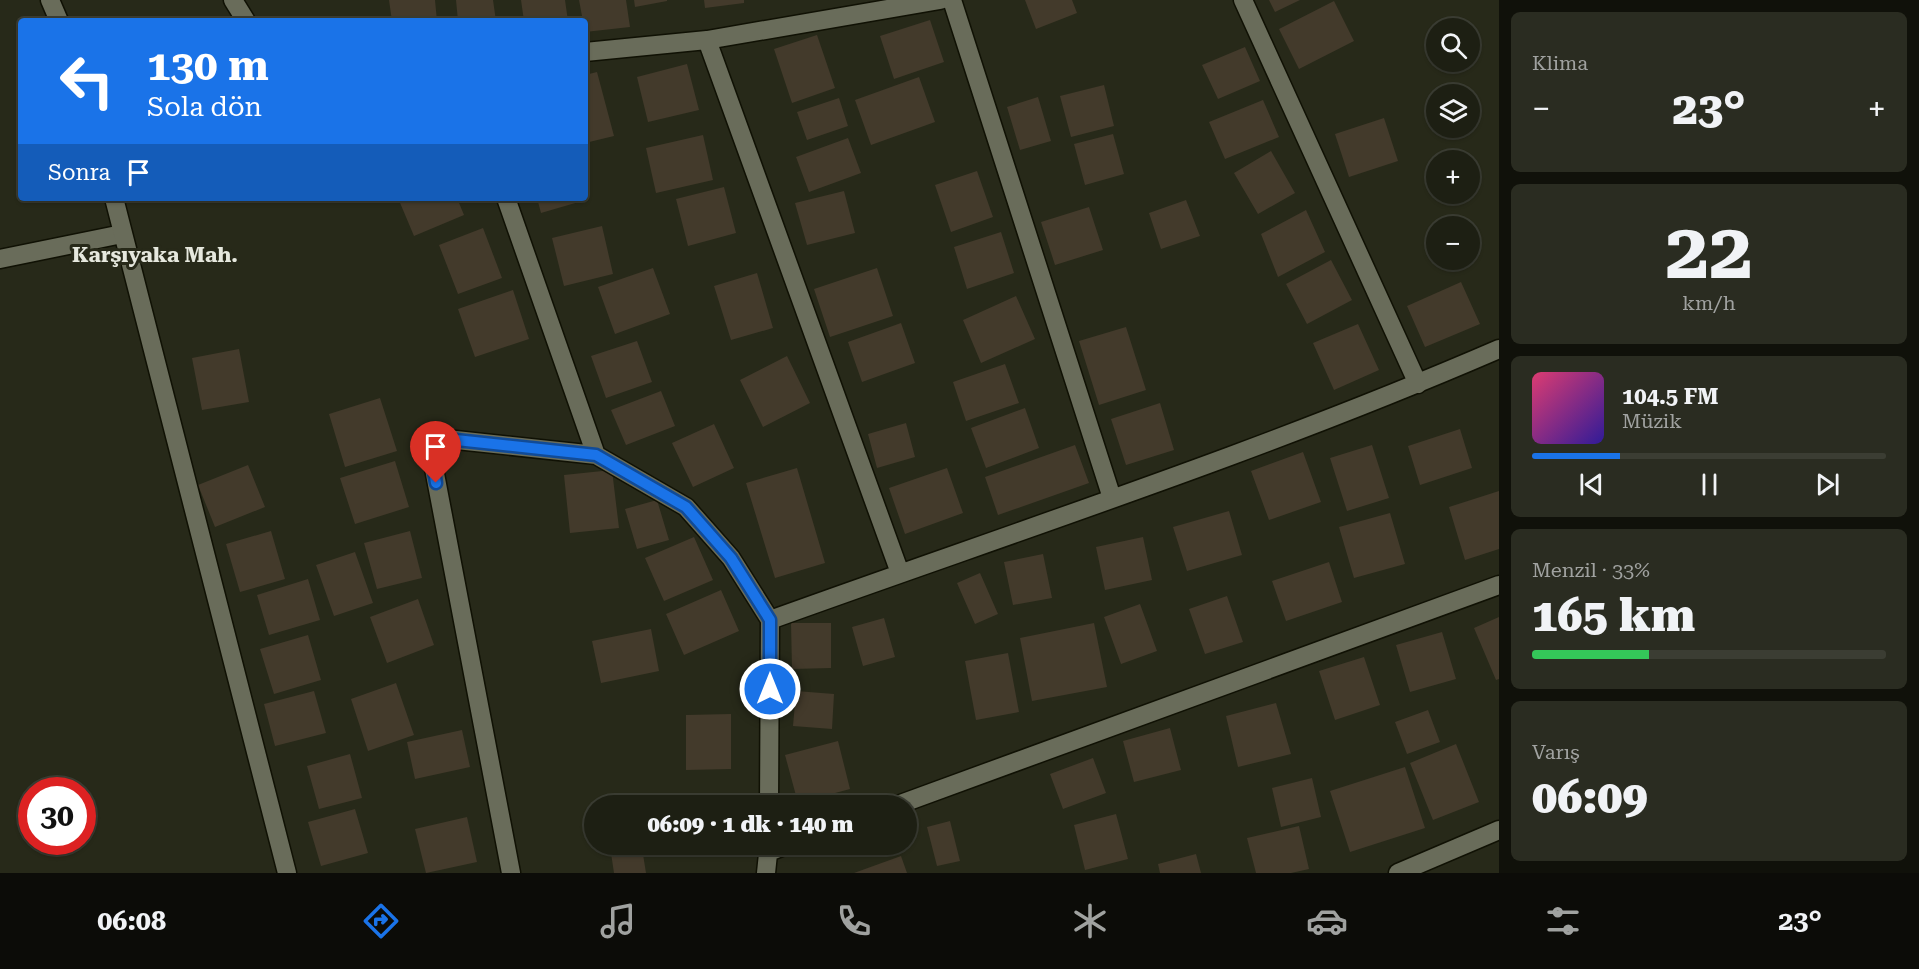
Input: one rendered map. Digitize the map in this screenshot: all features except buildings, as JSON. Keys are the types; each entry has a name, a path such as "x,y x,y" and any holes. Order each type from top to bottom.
{"street":[{"path":"50,0 58,18"},
{"path":"233,0 244,18"},
{"path":"588,52 707,40 940,0"},
{"path":"952,0 1112,498"},
{"path":"1243,0 1418,384"},
{"path":"707,40 900,573"},
{"path":"115,201 287,873"},
{"path":"507,201 596,455"},
{"path":"0,259 122,234"},
{"path":"770,620 1112,498 1418,384 1499,349"},
{"path":"511,873 428,437 596,455 686,507 731,558 770,620 769,795"},
{"path":"917,798 1499,585"},
{"path":"1398,873 1499,830"},
{"path":"766,873 768,855"}],"district":[{"name":"Karşıyaka Mah.","path":"155,255"}],"route":[{"path":"436,483 428,437 596,455 686,507 731,558 770,620 770,689"}]}
